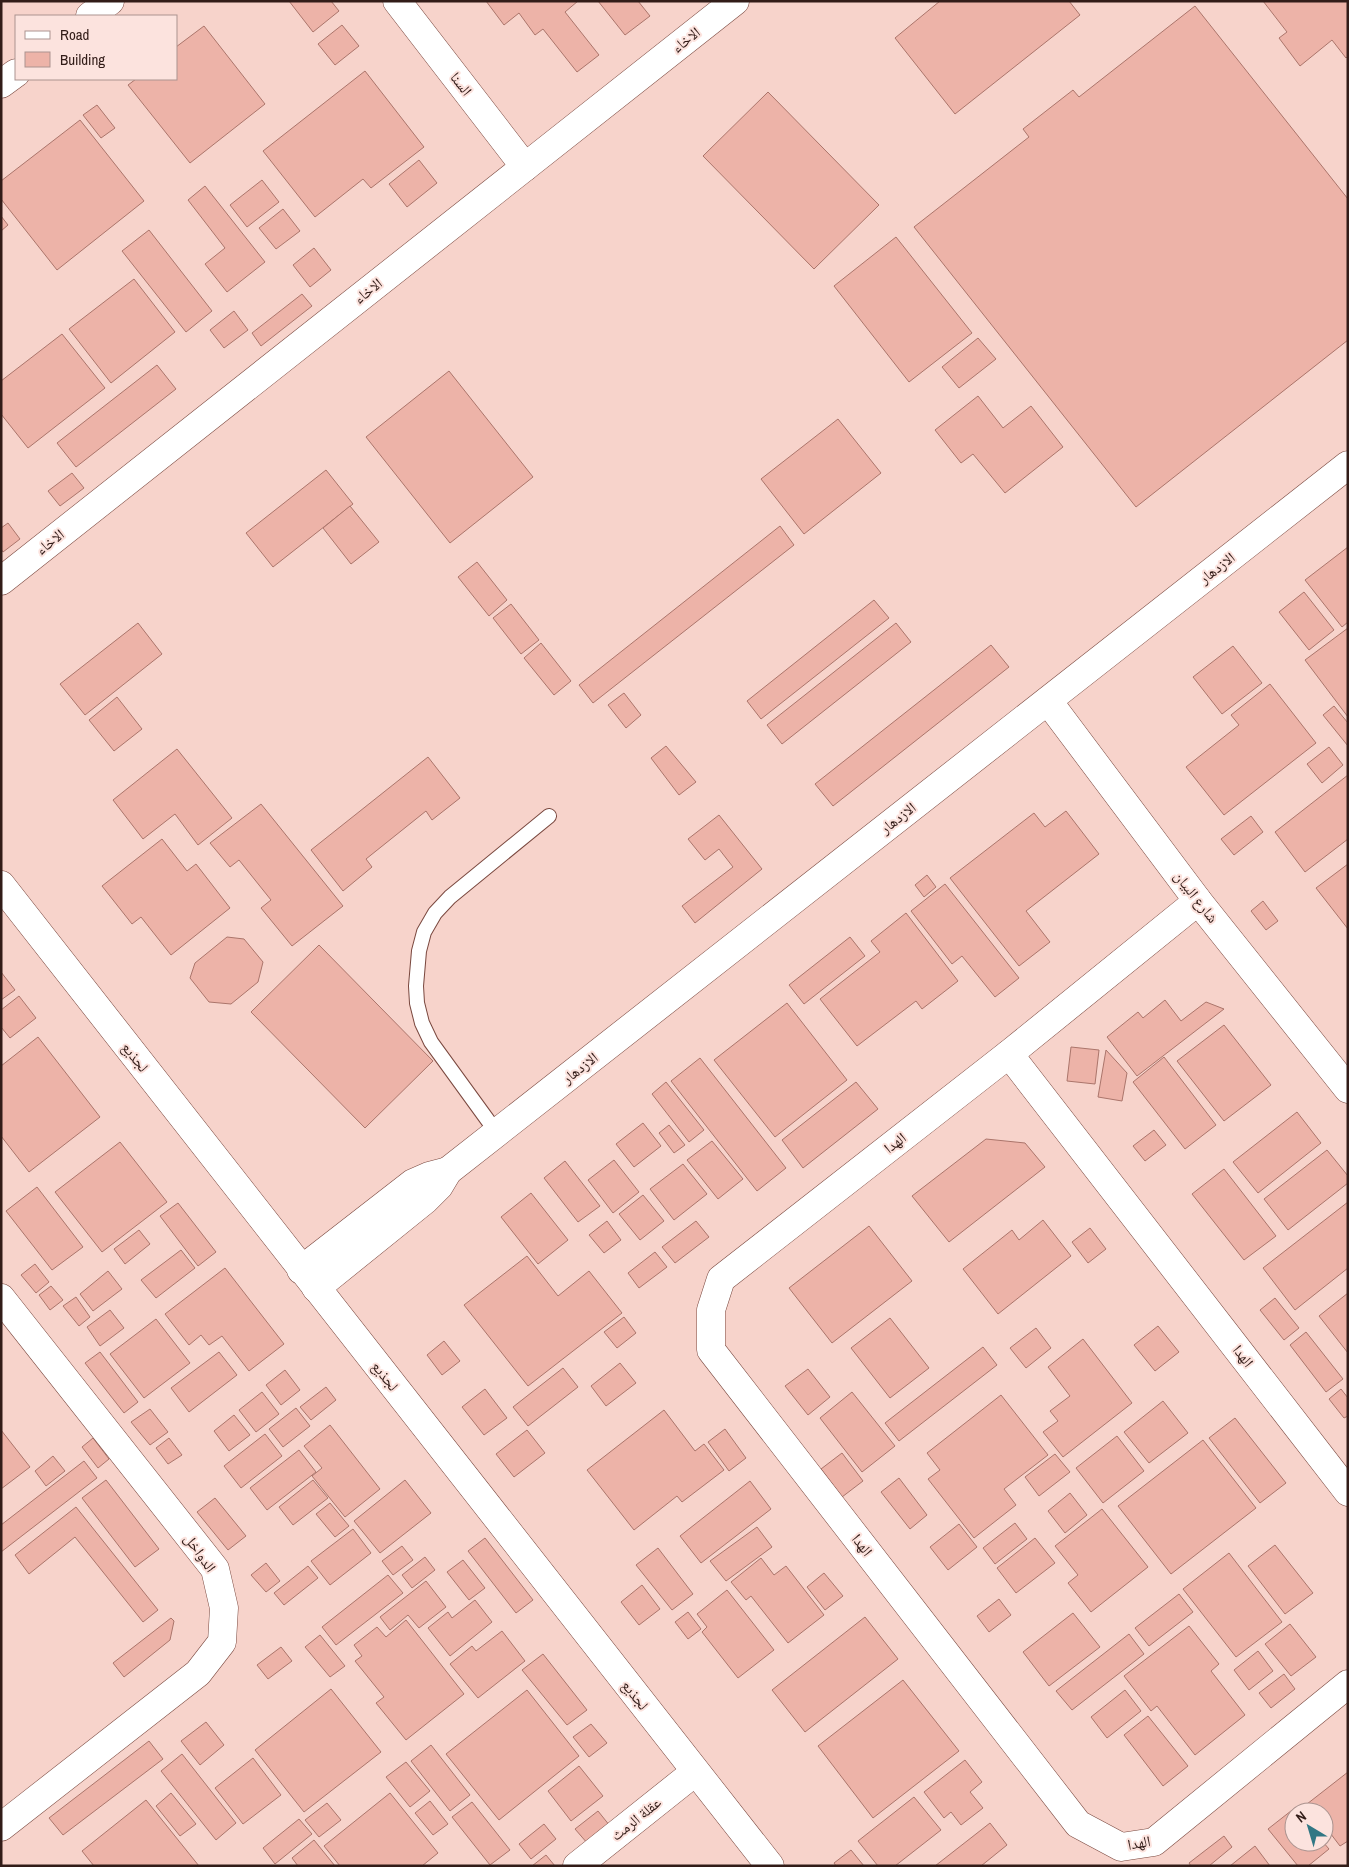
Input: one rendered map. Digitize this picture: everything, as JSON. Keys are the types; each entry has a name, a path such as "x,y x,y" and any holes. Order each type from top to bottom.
{"street":[{"path":"91,15 110,1"},
{"name":"السنا","path":"397,1 525,167"},
{"name":"الاخاء","path":"1,581 735,1"},
{"path":"1,84 15,73"},
{"name":"الازدهار","path":"309,1279 426,1200 439,1186 448,1171 1348,465"},
{"name":"شارع البيان","path":"1048,701 1198,901 1348,1089"},
{"name":"لجذيع","path":"1,886 770,1866"},
{"name":"الهدا","path":"1198,901 1009,1054 721,1279 710,1310 711,1350 1078,1824 1086,1829 1121,1846 1154,1842 1348,1684"},
{"name":"الهدا","path":"1009,1054 1348,1492"},
{"name":"الدواخل","path":"1,1826 198,1673 222,1642 224,1608 215,1569 5,1312"},
{"name":"عقلة الرمث","path":"577,1866 695,1772"}],"lane":[{"path":"497,1133 431,1042 422,1023 417,1003 416,986 419,951 435,913 450,897 549,816"}],"building":[{"path":"289,1 331,1 339,11 313,32"},
{"path":"486,1 578,1 565,12 599,55 577,72 543,29 535,35 519,13 504,25"},
{"path":"598,1 638,1 650,16 625,35"},
{"path":"940,1 1069,1 1080,15 955,114 895,38"},
{"path":"1263,1 1348,1 1348,56 1346,58 1332,40 1300,66 1279,38 1287,32"},
{"path":"1195,6 1348,199 1348,340 1136,507 914,227 1029,137 1023,129 1073,90 1079,97"},
{"path":"342,25 359,46 335,65 318,44"},
{"path":"204,26 265,104 190,163 128,85 135,80 178,80 178,46"},
{"path":"365,71 424,147 371,188 363,179 315,217 263,151"},
{"path":"768,92 879,205 814,269 703,156"},
{"path":"97,105 115,128 101,138 83,115"},
{"path":"80,120 144,201 57,270 1,199 1,181"},
{"path":"419,160 437,183 407,207 389,184"},
{"path":"262,180 279,202 247,227 230,205"},
{"path":"205,186 265,262 227,292 205,264 225,248 188,200"},
{"path":"283,209 300,231 276,249 259,228"},
{"path":"1,216 8,225 1,231"},
{"path":"149,230 212,311 186,332 122,251"},
{"path":"896,237 972,333 909,382 834,286"},
{"path":"314,248 331,270 310,287 293,265"},
{"path":"134,279 175,332 111,383 69,329"},
{"path":"302,294 312,306 261,346 252,333"},
{"path":"234,311 248,330 224,348 210,330"},
{"path":"62,334 105,388 28,448 1,414 1,381"},
{"path":"978,338 996,359 959,388 942,367"},
{"path":"157,365 176,389 76,467 57,443"},
{"path":"449,371 533,477 450,543 366,437"},
{"path":"978,396 1003,428 1031,406 1063,447 1005,493 973,454 961,463 935,430"},
{"path":"838,419 881,473 804,534 761,479"},
{"path":"326,470 353,504 273,567 246,533"},
{"path":"72,473 84,488 60,506 48,491"},
{"path":"350,506 379,542 351,564 323,528"},
{"path":"8,523 20,539 3,552 1,549 1,528"},
{"path":"780,526 794,545 593,703 579,685"},
{"path":"1348,547 1348,622 1342,627 1305,580"},
{"path":"477,562 507,600 489,616 458,577"},
{"path":"1304,592 1334,630 1309,650 1279,612"},
{"path":"874,600 889,618 761,719 747,701"},
{"path":"511,604 539,640 521,654 493,618"},
{"path":"138,623 162,654 85,715 60,684"},
{"path":"896,623 911,642 782,744 767,725"},
{"path":"1348,628 1348,717 1305,660"},
{"path":"541,643 571,681 554,695 524,658"},
{"path":"991,645 1009,667 833,806 815,784"},
{"path":"1233,646 1262,683 1222,714 1193,677"},
{"path":"1270,684 1316,743 1224,815 1186,767 1239,725 1231,715"},
{"path":"624,693 641,715 626,728 608,705"},
{"path":"117,697 142,729 114,751 89,720"},
{"path":"1334,706 1348,723 1348,746 1323,715"},
{"path":"666,746 696,782 679,795 651,758"},
{"path":"1329,747 1343,765 1322,783 1307,764"},
{"path":"177,749 232,818 198,845 175,814 143,839 113,800"},
{"path":"428,757 460,798 432,820 426,811 366,859 372,867 343,891 311,850"},
{"path":"1348,775 1348,839 1305,872 1275,832"},
{"path":"261,804 343,906 292,946 261,908 271,900 239,860 230,867 210,843"},
{"path":"1066,811 1099,854 1026,911 1050,942 1019,966 950,878 1034,813 1045,827"},
{"path":"719,815 762,869 695,923 682,906 733,867 719,849 705,860 688,839"},
{"path":"1251,816 1263,832 1234,855 1221,839"},
{"path":"162,839 187,871 196,864 230,908 171,955 141,917 132,924 102,886"},
{"path":"1348,864 1348,929 1316,888"},
{"path":"927,875 936,887 924,897 915,885"},
{"path":"945,884 1019,978 995,997 962,956 952,964 911,911"},
{"path":"1263,901 1278,921 1266,930 1251,911"},
{"path":"906,913 958,981 922,1009 916,1001 857,1046 820,999 880,952 871,941"},
{"path":"227,937 244,939 263,962 258,982 231,1004 209,1002 190,978 195,963"},
{"path":"850,937 865,956 804,1004 789,985"},
{"path":"319,945 433,1061 365,1128 251,1012"},
{"path":"1,972 15,990 1,1000"},
{"path":"19,996 36,1018 10,1038 1,1027 1,1010"},
{"path":"1165,1000 1181,1021 1206,1002 1224,1009 1137,1076 1107,1037 1138,1012 1143,1018"},
{"path":"787,1003 847,1080 775,1137 714,1060"},
{"path":"1224,1025 1271,1085 1224,1121 1177,1061"},
{"path":"38,1037 100,1117 29,1172 1,1136 1,1066"},
{"path":"1071,1047 1099,1050 1095,1084 1067,1081"},
{"path":"1106,1050 1127,1073 1122,1101 1098,1097"},
{"path":"1164,1057 1216,1125 1185,1149 1133,1082"},
{"path":"700,1058 786,1168 757,1191 671,1081"},
{"path":"666,1082 704,1130 689,1142 652,1094"},
{"path":"856,1082 878,1109 803,1168 782,1140"},
{"path":"1297,1112 1321,1143 1258,1193 1233,1162"},
{"path":"643,1123 661,1146 634,1167 616,1144"},
{"path":"669,1125 685,1145 674,1153 659,1133"},
{"path":"1154,1130 1166,1145 1145,1161 1133,1146"},
{"path":"986,1139 1025,1143 1045,1167 949,1242 912,1196"},
{"path":"712,1141 743,1179 718,1199 687,1160"},
{"path":"120,1142 167,1202 102,1252 55,1192"},
{"path":"1327,1150 1348,1176 1348,1183 1288,1230 1264,1199"},
{"path":"614,1160 639,1192 613,1213 588,1180"},
{"path":"565,1161 600,1206 578,1222 544,1178"},
{"path":"683,1164 707,1194 674,1220 650,1189"},
{"path":"1224,1169 1276,1236 1244,1260 1192,1194"},
{"path":"37,1187 83,1247 52,1270 6,1211"},
{"path":"531,1193 568,1240 538,1264 501,1217"},
{"path":"643,1195 664,1221 640,1240 619,1214"},
{"path":"1348,1202 1348,1268 1295,1310 1263,1268"},
{"path":"178,1203 216,1252 198,1266 160,1216"},
{"path":"1043,1220 1071,1256 998,1314 963,1269 1012,1230 1019,1240"},
{"path":"607,1221 621,1240 604,1253 589,1235"},
{"path":"696,1221 709,1237 675,1263 662,1247"},
{"path":"869,1226 912,1281 832,1343 789,1288"},
{"path":"1090,1228 1106,1249 1088,1263 1072,1242"},
{"path":"139,1230 150,1244 125,1264 114,1249"},
{"path":"181,1250 195,1268 156,1298 141,1280"},
{"path":"655,1252 667,1267 639,1288 628,1273"},
{"path":"527,1256 558,1296 589,1271 622,1313 528,1386 464,1305"},
{"path":"35,1264 49,1282 36,1293 21,1275"},
{"path":"225,1268 284,1344 249,1371 222,1336 209,1345 201,1335 189,1345 165,1314"},
{"path":"108,1271 122,1289 93,1311 80,1294"},
{"path":"51,1286 63,1300 50,1310 39,1295"},
{"path":"1348,1293 1348,1353 1319,1316"},
{"path":"76,1297 90,1317 79,1326 63,1306"},
{"path":"1275,1298 1299,1328 1284,1340 1260,1310"},
{"path":"110,1310 124,1328 100,1346 87,1327"},
{"path":"624,1317 636,1333 617,1348 604,1332"},
{"path":"890,1318 929,1368 890,1398 851,1348"},
{"path":"156,1319 190,1363 144,1398 110,1354"},
{"path":"1158,1326 1179,1352 1155,1371 1134,1345"},
{"path":"1036,1328 1051,1348 1026,1368 1010,1348"},
{"path":"1306,1332 1343,1379 1326,1392 1290,1345"},
{"path":"1083,1339 1132,1403 1063,1457 1043,1432 1058,1421 1050,1411 1070,1396 1048,1367"},
{"path":"444,1341 460,1361 442,1375 427,1355"},
{"path":"983,1347 997,1365 899,1441 885,1423"},
{"path":"100,1352 138,1402 124,1413 85,1363"},
{"path":"219,1352 237,1375 189,1412 171,1388"},
{"path":"620,1363 636,1383 606,1406 591,1386"},
{"path":"563,1368 578,1387 528,1426 513,1407"},
{"path":"808,1369 830,1397 808,1415 785,1386"},
{"path":"285,1370 300,1390 281,1405 266,1385"},
{"path":"326,1387 336,1400 311,1420 300,1407"},
{"path":"485,1389 507,1418 484,1435 462,1407"},
{"path":"1341,1389 1348,1398 1348,1416 1344,1418 1329,1399"},
{"path":"262,1392 279,1414 256,1432 239,1410"},
{"path":"852,1392 895,1446 862,1472 820,1418"},
{"path":"1001,1395 1048,1455 1004,1489 1016,1505 974,1538 928,1479 940,1470 927,1453"},
{"path":"1163,1401 1188,1433 1149,1463 1124,1432"},
{"path":"296,1408 310,1426 283,1447 269,1429"},
{"path":"150,1409 168,1432 150,1445 131,1422"},
{"path":"664,1410 695,1451 704,1444 724,1470 682,1502 677,1496 634,1530 587,1470"},
{"path":"234,1415 250,1435 229,1451 214,1431"},
{"path":"1235,1418 1286,1483 1260,1503 1209,1438"},
{"path":"330,1425 380,1489 345,1517 312,1476 322,1468 304,1446"},
{"path":"725,1429 746,1458 729,1471 708,1442"},
{"path":"1,1430 30,1467 1,1489"},
{"path":"527,1430 545,1453 514,1477 496,1454"},
{"path":"265,1434 282,1456 241,1488 224,1466"},
{"path":"1117,1436 1144,1471 1103,1503 1076,1468"},
{"path":"93,1438 109,1459 98,1468 82,1447"},
{"path":"169,1438 182,1455 168,1464 156,1448"},
{"path":"1203,1440 1256,1508 1171,1574 1118,1506"},
{"path":"299,1450 316,1472 267,1510 250,1488"},
{"path":"842,1453 863,1481 842,1497 821,1469"},
{"path":"1055,1454 1070,1472 1039,1496 1025,1477"},
{"path":"53,1456 65,1471 46,1486 35,1471"},
{"path":"84,1461 97,1478 1,1552 1,1525"},
{"path":"899,1478 927,1515 910,1529 881,1492"},
{"path":"106,1480 159,1549 135,1567 82,1498"},
{"path":"313,1480 328,1498 293,1525 279,1507"},
{"path":"405,1480 431,1513 380,1553 354,1521"},
{"path":"750,1481 771,1509 701,1563 680,1536"},
{"path":"1070,1493 1087,1515 1065,1533 1048,1511"},
{"path":"215,1498 246,1536 228,1550 197,1512"},
{"path":"330,1503 349,1526 335,1537 316,1514"},
{"path":"76,1507 158,1610 143,1622 75,1537 29,1574 15,1555"},
{"path":"1102,1509 1148,1567 1091,1612 1068,1583 1078,1575 1055,1546"},
{"path":"1015,1523 1027,1539 995,1564 983,1548"},
{"path":"959,1524 977,1547 948,1570 930,1547"},
{"path":"757,1527 772,1547 726,1581 710,1561"},
{"path":"353,1529 371,1553 330,1585 311,1561"},
{"path":"485,1538 533,1600 516,1613 468,1551"},
{"path":"1035,1538 1055,1563 1016,1593 997,1568"},
{"path":"1275,1545 1313,1593 1285,1614 1248,1566"},
{"path":"402,1546 413,1560 393,1575 382,1561"},
{"path":"658,1548 693,1594 672,1610 636,1565"},
{"path":"1229,1553 1282,1622 1236,1657 1183,1589"},
{"path":"425,1557 435,1570 412,1588 402,1575"},
{"path":"761,1558 774,1575 786,1566 824,1615 788,1643 751,1596 746,1600 731,1582"},
{"path":"463,1560 485,1588 469,1600 447,1572"},
{"path":"266,1563 280,1581 266,1592 251,1575"},
{"path":"308,1566 318,1578 284,1605 274,1593"},
{"path":"824,1573 843,1596 825,1610 807,1587"},
{"path":"388,1575 403,1593 336,1645 322,1627"},
{"path":"426,1581 446,1607 419,1628 408,1615 390,1630 380,1617"},
{"path":"642,1585 660,1609 639,1625 621,1602"},
{"path":"727,1590 774,1650 738,1678 702,1632 707,1627 697,1614"},
{"path":"1179,1594 1193,1612 1149,1646 1135,1628"},
{"path":"999,1599 1011,1615 989,1632 977,1616"},
{"path":"475,1600 492,1622 450,1656 428,1628 448,1612 452,1618"},
{"path":"688,1612 701,1629 688,1639 675,1622"},
{"path":"1073,1613 1100,1647 1049,1686 1023,1652"},
{"path":"865,1617 898,1659 805,1732 772,1690"},
{"path":"171,1618 174,1621 170,1640 124,1677 113,1663"},
{"path":"406,1620 464,1694 406,1740 376,1703 384,1697 355,1661 362,1656 354,1645 377,1627 386,1637"},
{"path":"1290,1624 1316,1657 1291,1676 1265,1644"},
{"path":"1189,1626 1219,1664 1211,1671 1245,1715 1195,1755 1157,1706 1151,1711 1124,1676"},
{"path":"502,1631 525,1661 478,1698 450,1664 472,1646 476,1651"},
{"path":"1129,1634 1144,1654 1072,1710 1056,1691"},
{"path":"320,1635 345,1666 330,1677 305,1647"},
{"path":"281,1647 292,1661 268,1679 257,1665"},
{"path":"1258,1651 1273,1671 1249,1690 1234,1670"},
{"path":"543,1654 587,1710 567,1725 522,1670"},
{"path":"1284,1674 1295,1689 1271,1708 1259,1693"},
{"path":"903,1680 959,1751 873,1818 818,1746"},
{"path":"331,1689 381,1752 304,1812 255,1750"},
{"path":"527,1690 579,1756 499,1820 446,1754"},
{"path":"1125,1690 1141,1711 1107,1738 1091,1717"},
{"path":"1148,1716 1188,1766 1163,1786 1124,1735"},
{"path":"206,1722 224,1745 200,1765 181,1741"},
{"path":"591,1724 607,1743 589,1757 573,1737"},
{"path":"149,1741 163,1759 63,1835 49,1818"},
{"path":"431,1745 470,1795 450,1811 411,1761"},
{"path":"182,1754 236,1823 216,1840 161,1771"},
{"path":"253,1758 281,1795 243,1824 215,1788"},
{"path":"965,1760 982,1782 970,1792 983,1808 961,1825 951,1812 944,1818 924,1792"},
{"path":"406,1762 430,1791 410,1807 386,1777"},
{"path":"579,1766 603,1796 571,1821 548,1791"},
{"path":"1348,1772 1348,1841 1340,1846 1334,1838 1334,1802 1310,1802"},
{"path":"171,1793 196,1824 180,1836 156,1806"},
{"path":"390,1793 438,1853 422,1866 340,1866 324,1846"},
{"path":"914,1797 941,1830 895,1866 878,1866 858,1841"},
{"path":"146,1800 199,1866 94,1866 82,1851"},
{"path":"430,1801 448,1824 433,1835 415,1813"},
{"path":"472,1802 510,1850 490,1865 452,1817"},
{"path":"327,1803 341,1820 319,1837 305,1820"},
{"path":"598,1811 610,1826 588,1844 575,1829"},
{"path":"1284,1816 1284,1849 1268,1829"},
{"path":"299,1819 312,1834 275,1864 263,1848"},
{"path":"990,1823 1007,1845 981,1866 935,1866"},
{"path":"544,1824 556,1839 531,1859 519,1844"},
{"path":"1224,1836 1232,1847 1209,1866 1191,1866 1189,1863"},
{"path":"314,1840 335,1866 298,1866 292,1858"},
{"path":"1255,1846 1270,1866 1230,1866"},
{"path":"851,1850 864,1866 836,1866 834,1863"},
{"path":"1287,1852 1325,1852 1308,1866 1298,1866"},
{"path":"546,1855 555,1866 532,1866"}]}
